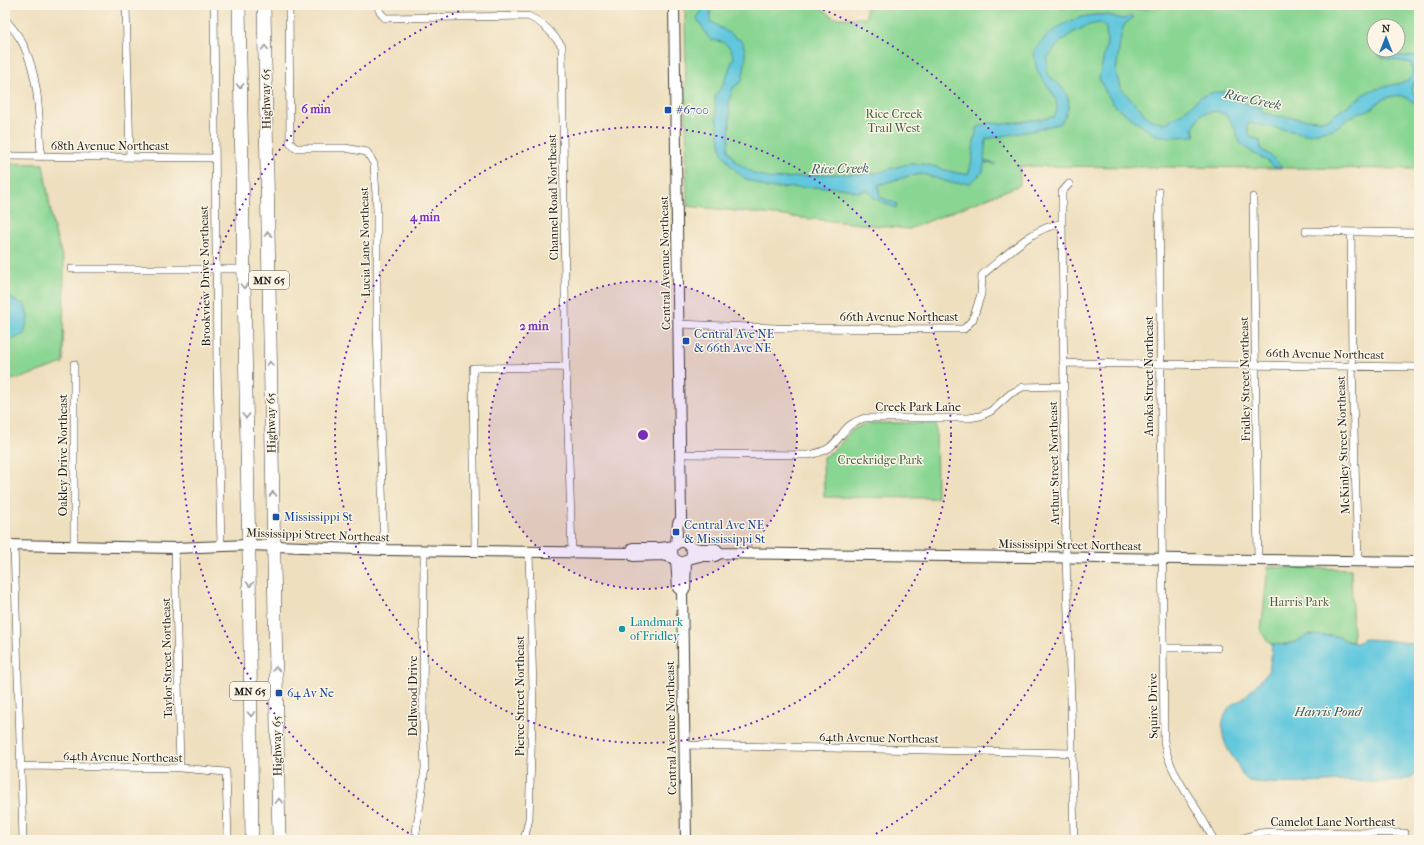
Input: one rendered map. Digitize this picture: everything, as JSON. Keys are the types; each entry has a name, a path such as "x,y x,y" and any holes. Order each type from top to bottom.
{"highway":[{"name":"Highway 65","path":"239,5 249,545 252,840"},
{"name":"Highway 65","path":"264,5 279,840"}],"street":[{"path":"126,5 130,156"},
{"name":"Brookview Drive Northeast","path":"214,5 214,158 221,546"},
{"name":"Lucia Lane Northeast","path":"289,5 290,142 295,148 345,148 367,152 374,164 377,210 377,328 384,550"},
{"name":"Channel Road Northeast","path":"377,5 385,18 528,16 541,22 562,46 566,367 572,553"},
{"name":"Central Avenue Northeast","path":"674,5 681,520 684,523 689,546"},
{"path":"5,19 23,44 35,79 39,114 40,157"},
{"name":"68th Avenue Northeast","path":"5,156 214,158"},
{"name":"Arthur Street Northeast","path":"1069,184 1062,192 1063,386 1074,840"},
{"name":"Anoka Street Northeast","path":"1159,192 1162,559"},
{"name":"Fridley Street Northeast","path":"1253,197 1258,560"},
{"name":"66th Avenue Northeast","path":"678,324 776,328 964,329 973,319 981,294 982,275 1037,232 1054,224 1062,224"},
{"path":"1306,231 1419,233"},
{"name":"McKinley Street Northeast","path":"1351,232 1352,366 1358,561"},
{"path":"71,269 244,269"},
{"name":"66th Avenue Northeast","path":"1064,363 1419,367"},
{"name":"Oakley Drive Northeast","path":"74,364 74,546"},
{"path":"475,551 473,368 566,367"},
{"name":"Creek Park Lane","path":"680,454 808,455 820,452 830,447 849,425 856,420 866,418 969,418 980,416 991,411 1010,394 1023,387 1063,386"},
{"name":"Central Avenue Northeast","path":"675,545 678,523 681,520"},
{"path":"682,542 689,546 691,554 681,559 672,552 675,545 682,542"},
{"path":"10,545 22,840"},
{"name":"Mississippi Street Northeast","path":"10,545 175,548 249,545 424,551 630,553 633,556 662,555 681,559 700,556 715,556 720,553 1419,562"},
{"name":"Mississippi Street Northeast","path":"630,553 633,548 661,548 675,545"},
{"name":"Mississippi Street Northeast","path":"689,546 700,549 716,549 720,553"},
{"name":"Taylor Street Northeast","path":"175,548 180,768"},
{"name":"Dellwood Drive","path":"415,840 425,768 423,718 424,551"},
{"name":"Pierce Street Northeast","path":"524,840 529,818 533,690 529,552"},
{"name":"Central Avenue Northeast","path":"681,559 678,588 682,591 686,840"},
{"name":"Squire Drive","path":"1162,559 1165,748 1170,762 1210,832 1213,840"},
{"path":"1163,648 1217,648"},
{"name":"64th Avenue Northeast","path":"684,745 1073,753"},
{"name":"64th Avenue Northeast","path":"20,766 180,768 226,772 228,840"},
{"name":"Camelot Lane Northeast","path":"1238,840 1254,834 1272,832 1405,833"}],"green space":[{"name":"Rice Creek Trail West","path":"685,5 818,5 834,18 866,18 866,5 1061,5 1061,9 1158,9 1158,5 1419,5 1419,169 1020,166 1020,185 909,229 687,206"},
{"path":"5,163 43,164 53,225 64,263 63,363 21,378 5,381"},
{"name":"Creekridge Park","path":"867,423 936,423 937,498 824,497 823,457 832,452 852,430"},
{"name":"Harris Park","path":"1268,567 1351,569 1353,642 1345,641 1340,637 1308,635 1298,642 1279,645 1272,644 1267,640 1261,632"}],"water":[{"name":"Rice Creek","path":"706,5 717,5 710,12 710,21 743,42 746,57 742,81 733,88 729,101 730,122 728,150 736,162 755,174 772,179 832,174 860,174 870,172 873,174 903,165 916,164 928,165 956,173 968,174 972,162 974,139 978,127 990,123 1004,124 1054,117 1057,110 1057,104 1052,92 1037,70 1034,51 1048,35 1056,29 1075,19 1095,15 1109,15 1121,19 1131,16 1134,17 1124,25 1121,35 1116,72 1120,87 1144,114 1152,120 1165,123 1178,116 1202,96 1214,92 1225,92 1252,106 1261,107 1263,113 1277,116 1327,120 1369,91 1408,81 1413,72 1411,63 1385,58 1406,58 1406,56 1419,57 1419,79 1413,83 1411,89 1414,94 1419,95 1419,105 1405,97 1392,96 1377,103 1373,106 1373,109 1357,113 1334,129 1307,134 1249,123 1247,126 1250,137 1260,140 1261,149 1271,156 1283,168 1274,167 1240,143 1235,128 1227,115 1215,111 1201,114 1193,128 1195,136 1171,137 1155,135 1115,106 1105,91 1099,78 1107,43 1106,28 1100,23 1089,25 1074,32 1061,41 1047,58 1047,74 1064,90 1069,101 1066,114 1061,123 1036,130 986,139 984,161 996,164 984,163 983,172 970,183 951,183 922,174 909,176 878,185 880,197 897,204 896,208 874,198 868,190 858,192 830,187 767,188 744,178 731,166 722,153 716,118 715,96 723,85 734,57 730,48 723,42 711,40 708,37 697,18"},
{"path":"5,294 15,301 25,304 28,318 24,334 5,343"},
{"name":"Harris Pond","path":"1308,635 1334,636 1352,643 1360,642 1364,639 1419,644 1419,773 1403,780 1384,782 1347,781 1274,783 1249,781 1244,776 1226,746 1222,732 1224,718 1232,705 1243,699 1268,671 1272,644 1282,645 1291,643"}],"place":[{"name":"#6700","path":"668,110"},
{"name":"Central Ave NE & 66th Ave NE","path":"686,341"},
{"name":"Mississippi St","path":"276,517"},
{"name":"Central Ave NE & Mississippi St","path":"676,532"},
{"name":"Landmark of Fridley","path":"622,629"},
{"name":"64 Av Ne","path":"279,693"}]}
